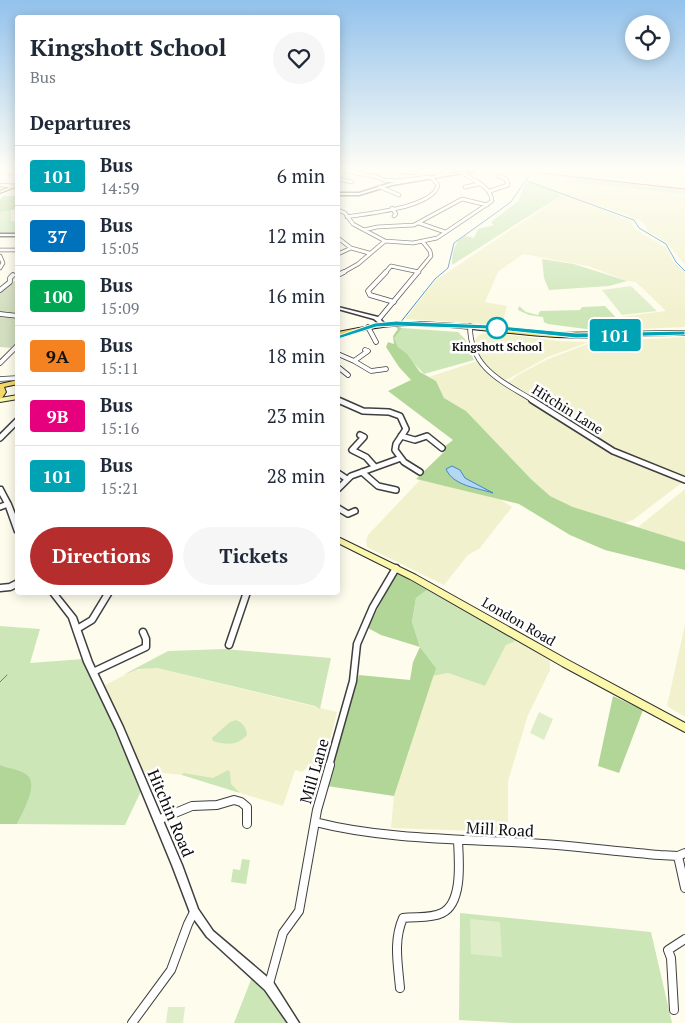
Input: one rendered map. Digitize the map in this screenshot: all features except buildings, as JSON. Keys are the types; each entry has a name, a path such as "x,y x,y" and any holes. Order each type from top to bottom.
{"main road":[{"path":"340,335 381,321 470,326 576,336 685,333"},
{"path":"1,392 14,383"},
{"path":"1,392 15,397"},
{"name":"London Road","path":"340,541 396,568 565,664 685,728"}],"street":[{"path":"348,219 364,230 385,241 402,243 423,242 437,238 466,219"},
{"path":"364,230 377,227 408,227 427,219"},
{"path":"419,223 445,232"},
{"path":"0,235 15,235"},
{"path":"340,240 351,248 369,254"},
{"path":"340,274 358,264 385,241"},
{"path":"340,309 381,321 431,256 430,250 423,242"},
{"path":"340,253 351,248"},
{"path":"0,250 15,250"},
{"path":"0,256 2,263 0,268"},
{"path":"394,302 370,295 368,291 391,266 419,272"},
{"path":"0,290 10,282 10,278 13,275"},
{"path":"0,314 15,316"},
{"name":"Hitchin Lane","path":"470,326 470,339 474,354 483,367 498,378 581,429 613,452 685,480"},
{"path":"368,327 376,342"},
{"path":"1,360 15,348"},
{"path":"354,361 368,351"},
{"path":"340,355 371,371 383,368"},
{"path":"340,369 348,375"},
{"path":"0,379 15,378"},
{"path":"340,401 362,411 383,410 395,414 402,420 406,427 395,448 409,466 420,472"},
{"path":"0,438 15,423"},
{"path":"401,436 415,440 426,435 442,448"},
{"path":"365,436 350,451 366,457 375,468"},
{"path":"340,487 347,479 401,458"},
{"path":"362,472 378,486 396,490"},
{"path":"340,474 347,479"},
{"path":"0,488 15,523"},
{"path":"0,507 8,504"},
{"path":"340,509 348,514"},
{"path":"344,519 348,514 355,511"},
{"name":"Mill Lane","path":"269,986 283,933 299,911 315,822 353,682 357,644 373,607 396,568"},
{"path":"0,588 7,588 15,584"},
{"name":"Hitchin Road","path":"55,595 70,613 194,912 210,934 269,986"},
{"path":"77,630 92,620 106,595"},
{"path":"229,645 246,595"},
{"path":"93,672 130,653 146,648 146,639 143,632"},
{"path":"157,820 192,806 217,805 234,800 241,802 247,807 248,824"},
{"name":"Mill Road","path":"315,822 335,827 458,841 514,842 682,854"},
{"path":"400,988 397,932 403,918 442,913 450,907 455,898 459,859 458,841"},
{"path":"682,854 685,888"},
{"path":"132,1023 163,984 183,944 186,923 194,912"},
{"path":"674,1010 671,958 668,950 685,938"},
{"path":"269,986 294,1023"}],"green space":[{"path":"0,219 11,219 11,221 15,222 15,233 0,233"},
{"path":"495,219 525,219 452,265 453,252 458,241 465,236 474,238 478,229 494,225 491,222"},
{"path":"528,219 627,219 630,220 635,229 667,248 673,261 685,272 685,327 641,329 631,327 619,317 666,311 636,282 627,281 588,266 523,254 498,272 485,302 507,306 502,325 405,319 436,280"},
{"path":"636,219 685,219 685,265 668,244 647,230 644,223"},
{"path":"542,259 574,264 627,281 609,286 549,290 544,278"},
{"path":"15,281 15,345 11,348 0,347 0,292"},
{"path":"631,286 657,311 622,315 602,290"},
{"path":"519,306 526,312 538,315 540,311 580,310 582,307 605,306 625,327 586,329 548,324 544,322 543,317 529,315 518,310"},
{"path":"395,326 402,328 394,338 398,347 407,354 420,372 436,381 444,398 466,411 532,480 550,496 573,507 685,542 685,570 605,550 570,535 519,504 416,479 445,451 444,447 453,440 388,391 411,380 399,367 386,347 388,342 394,344 393,336 398,329"},
{"path":"402,328 458,332 465,339 474,360 424,374 398,347 393,338"},
{"path":"488,332 558,341 589,342 548,357 506,380 487,368 476,352 475,339 479,335"},
{"path":"685,337 685,477 621,452 509,382 548,359 593,342"},
{"path":"477,361 497,379 580,430 612,454 684,481 633,520 625,523 573,507 550,496 532,480 466,411 444,398 436,381 429,377"},
{"path":"420,480 497,497 512,507 480,548 468,555 444,585 367,547 368,535"},
{"path":"685,489 685,542 638,527"},
{"path":"396,572 427,590 416,598 412,622 420,647 381,635 368,628"},
{"path":"427,590 516,641 506,645 485,686 448,673 433,676 435,667 420,647 412,622 416,598"},
{"path":"685,624 685,717 667,706"},
{"path":"0,626 40,629 30,663 83,659 103,696 142,789 125,825 17,824 29,797 0,765"},
{"path":"516,641 550,659 550,670 528,715 508,781 508,832 391,828 394,796 433,676 448,673 485,686 506,645"},
{"path":"420,647 436,668 394,796 327,786 359,675 410,680 413,662"},
{"path":"225,649 331,658 320,709 315,706 157,668 139,669 123,675 168,651"},
{"path":"157,668 337,712 323,769 308,767 302,772 295,770 283,806 182,775 156,772 142,773 105,685 133,671"},
{"path":"613,696 643,710 619,773 598,766"},
{"path":"539,712 553,719 544,740 530,733"},
{"path":"236,720 246,730 247,735 243,739 231,744 213,741 212,738 230,722"},
{"path":"0,765 21,771 30,780 30,792 26,806 17,824 0,824"},
{"path":"228,770 230,772 231,784 240,793 182,775 183,773 213,778"},
{"path":"242,859 250,860 246,884 231,882 233,869 240,870"},
{"path":"460,913 651,932 672,1023 514,1023 459,1020"},
{"path":"470,919 500,922 502,957 471,954"},
{"path":"252,977 265,990 286,1023 234,1023"},
{"path":"168,1007 185,1007 183,1023 166,1023"}],"water":[{"path":"452,466 460,470 465,478 493,493 460,483 449,475 446,469"}],"waterway":[{"path":"400,323 435,279 448,268 454,243 488,219"},
{"path":"631,219 634,220 639,228 666,244 676,262 685,271"},
{"path":"0,682 7,675"}],"bus line":[{"name":"101","path":"340,336 351,331 383,324 437,324 490,327 576,336 685,333"}],"place":[{"name":"Kingshott School","path":"497,328"}]}
